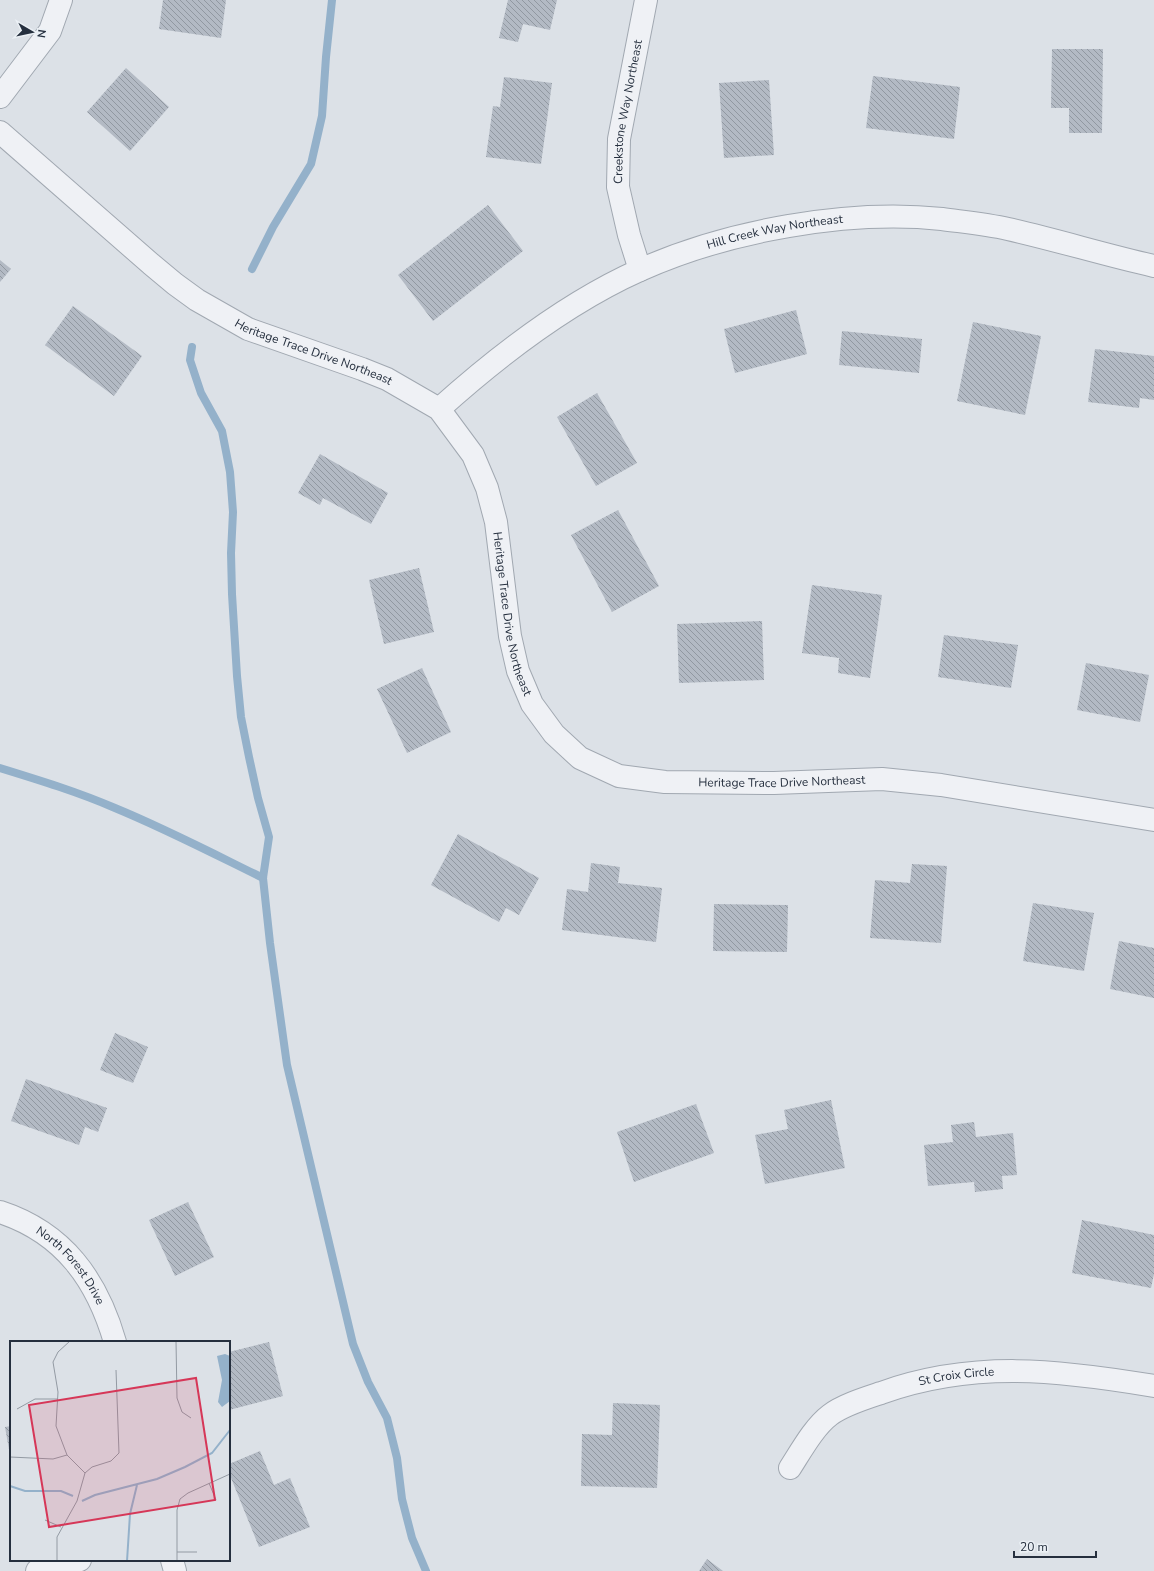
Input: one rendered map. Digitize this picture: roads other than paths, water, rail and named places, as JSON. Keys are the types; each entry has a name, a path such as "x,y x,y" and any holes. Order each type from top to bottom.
{"street":[{"path":"0,97 50,31 61,0"},
{"name":"Creekstone Way Northeast","path":"640,270 629,235 618,187 619,139 646,0"},
{"name":"Heritage Trace Drive Northeast","path":"0,132 151,264 197,300 248,329 387,378 439,409 473,455 487,488 496,522 510,636 518,671 532,704 554,734 580,758 619,776 665,782 774,783 882,779 942,785 1154,820"},
{"name":"Hill Creek Way Northeast","path":"439,409 464,387 546,324 593,295 640,270 692,251 759,232 809,223 885,217 940,219 1005,228 1112,257 1154,266"},
{"name":"North Forest Drive","path":"0,1212 37,1228 62,1247 83,1270 98,1299 115,1341"},
{"name":"St Croix Circle","path":"790,1468 809,1437 830,1415 862,1399 892,1388 920,1381 999,1370 1037,1371 1107,1378 1154,1386"},
{"path":"37,1571 76,1561"},
{"path":"172,1561 174,1571"}],"waterway":[{"path":"252,269 273,227 311,164 322,116 332,0"},
{"path":"192,347 190,360 201,393 222,431 230,472 233,512 231,553 232,594 237,676 241,717 258,798 269,837 263,878 270,943 287,1065 353,1344 368,1382 387,1418 397,1458 402,1499 412,1538 426,1571"},
{"path":"0,768 73,791 101,802 171,833 263,878"}]}
